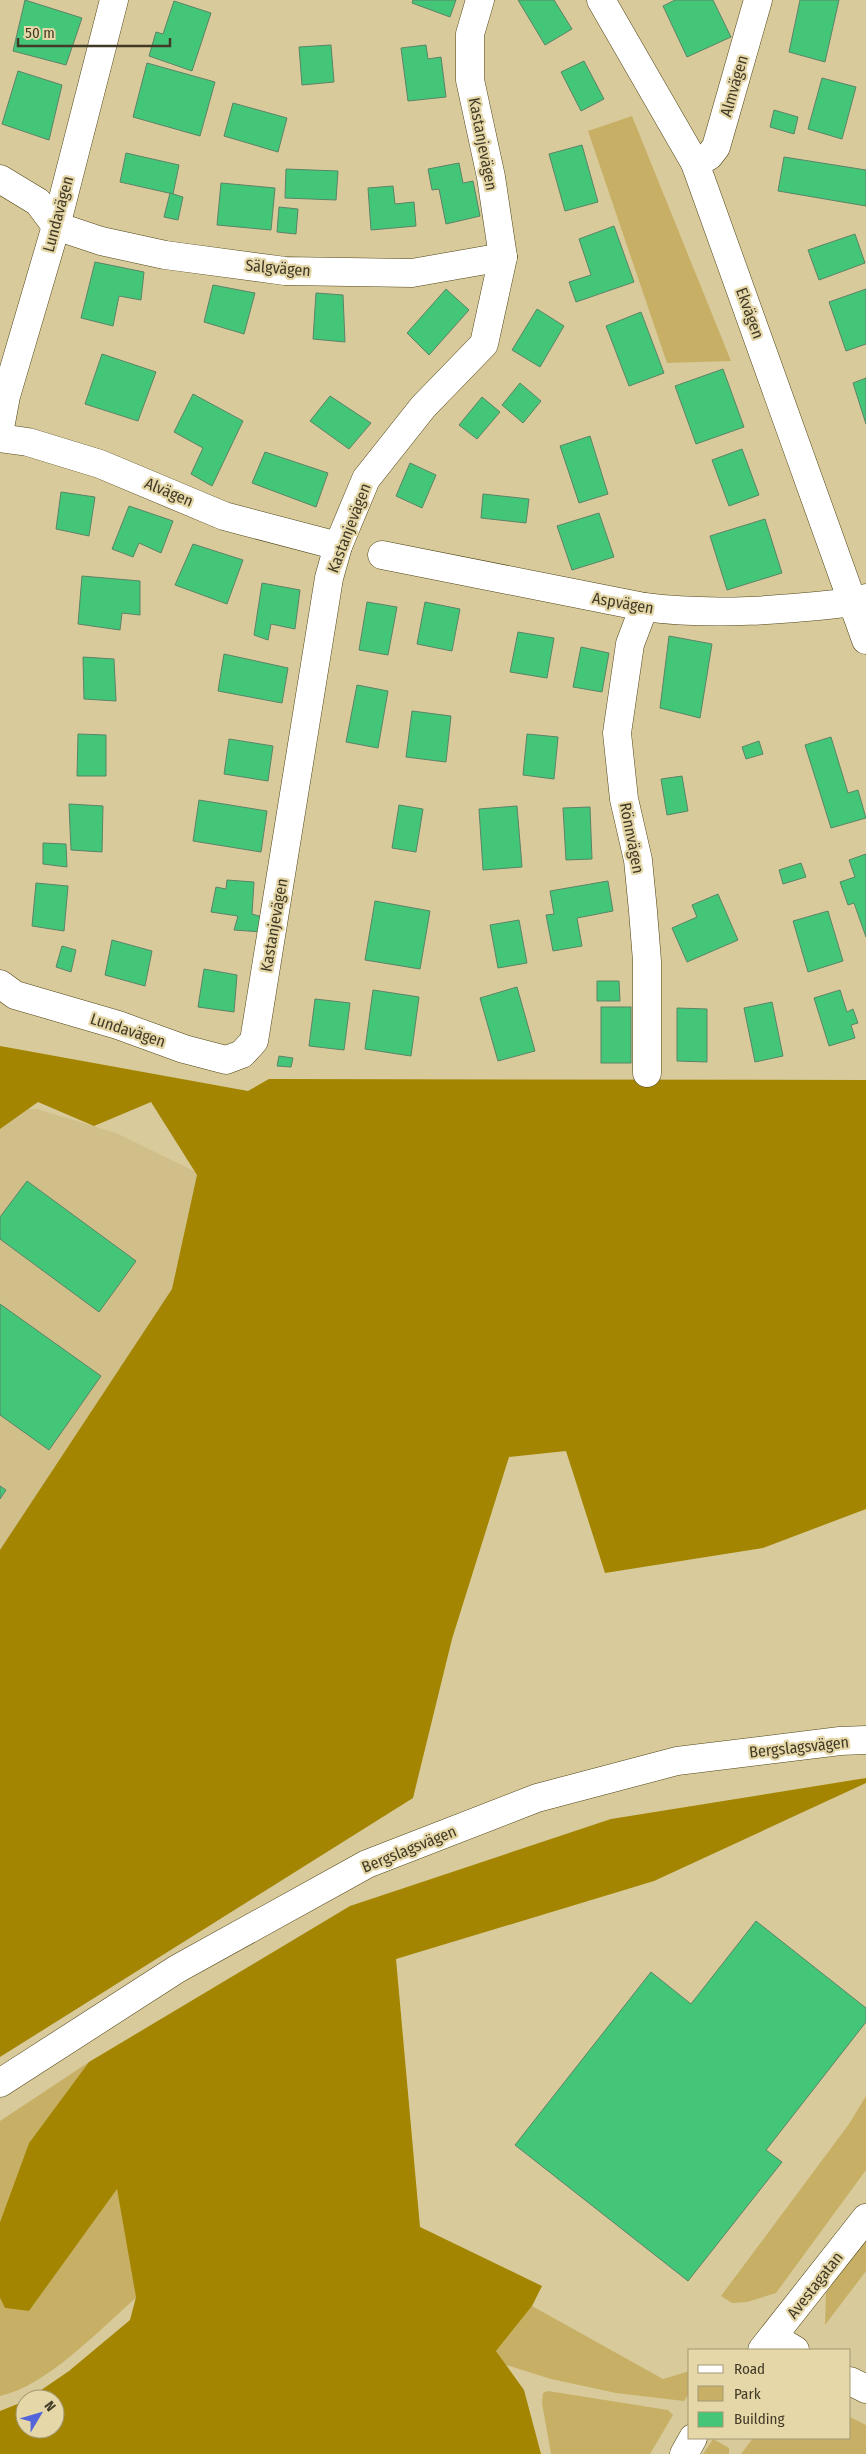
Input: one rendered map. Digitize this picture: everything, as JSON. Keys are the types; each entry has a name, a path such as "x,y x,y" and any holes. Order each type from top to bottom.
{"street":[{"name":"Lundavägen","path":"0,428 6,396 56,226 114,0"},
{"name":"Kastanjevägen","path":"254,1040 296,797 329,578 338,546 366,479 423,407 484,344 503,256 491,177 470,80 470,34 480,0"},
{"name":"Ekvägen","path":"601,0 695,163 860,600 866,640"},
{"name":"Almvägen","path":"695,163 709,156 716,147 758,0"},
{"path":"0,178 38,202 56,226"},
{"name":"Sälgvägen","path":"56,226 101,241 165,255 285,271 412,273 503,256"},
{"name":"Alvägen","path":"0,438 28,442 100,464 224,516 338,546"},
{"name":"Aspvägen","path":"382,556 644,607 678,611 743,613 860,600"},
{"name":"Rönnvägen","path":"644,607 630,644 617,733 624,799 638,860 643,911 647,961 647,1073"},
{"name":"Lundavägen","path":"0,984 15,995 118,1025 184,1049 226,1060 242,1054 254,1040"},
{"name":"Bergslagsvägen","path":"0,2083 177,1970 367,1864 537,1798 677,1761 840,1741 866,1740"},
{"name":"Avestagatan","path":"777,2346 866,2218"},
{"path":"851,2382 866,2390"},
{"path":"684,2454 692,2439"}],"shaded area":[{"path":"0,1046 248,1091 269,1079 866,1080 866,1509 763,1548 605,1573 566,1451 509,1457 452,1639 413,1798 0,2057 0,1550 172,1289 197,1175 151,1102 94,1126 38,1102 0,1129"},
{"path":"0,1109 37,1109 116,1133 210,1179 180,1294 0,1558"},
{"path":"866,1778 866,1783 654,1881 396,1959 420,2227 542,2286 532,2306 496,2351 524,2390 541,2454 0,2454 0,2411 15,2405 15,2439 65,2439 65,2389 43,2389 69,2371 130,2320 136,2297 117,2189 29,2311 5,2308 0,2298 0,2222 29,2143 89,2062 350,1906 611,1819"}],"green space":[{"path":"632,116 731,361 667,363 588,131"},
{"path":"89,2062 29,2143 0,2222 0,2121"},
{"path":"866,2096 866,2170 776,2293 747,2302 732,2303 721,2296 849,2124"},
{"path":"117,2188 137,2297 90,2340 54,2369 20,2389 15,2389 15,2391 0,2396 0,2298 5,2308 29,2311"},
{"path":"866,2236 866,2271 825,2325 826,2293"},
{"path":"532,2306 663,2379 688,2372 688,2395 684,2401 616,2393 551,2379 506,2365 496,2351"},
{"path":"548,2391 668,2410 673,2415 650,2454 551,2454 542,2403 543,2393"},
{"path":"851,2418 866,2425 866,2454 741,2454 752,2439 851,2439"},
{"path":"713,2439 729,2448 729,2454 703,2454"}],"building":[{"path":"25,0 82,18 66,65 13,51"},
{"path":"413,0 456,0 450,17 412,3"},
{"path":"518,0 554,0 572,29 545,45"},
{"path":"675,0 713,0 731,37 687,57 663,6"},
{"path":"800,0 839,0 825,62 789,52"},
{"path":"174,1 211,13 192,71 149,56 156,32 163,34"},
{"path":"331,45 334,82 302,85 299,47"},
{"path":"426,45 428,59 441,57 446,97 408,101 401,48"},
{"path":"584,61 604,99 581,111 561,72"},
{"path":"147,63 215,82 200,136 133,117"},
{"path":"18,71 62,85 49,140 2,124"},
{"path":"822,78 856,87 842,139 808,129"},
{"path":"233,103 287,118 278,152 224,136"},
{"path":"774,110 798,117 794,134 770,127"},
{"path":"582,145 598,202 565,211 549,154"},
{"path":"126,153 179,165 173,194 120,182"},
{"path":"784,157 866,170 866,206 778,191"},
{"path":"459,163 463,183 473,181 480,216 446,224 439,189 432,190 428,169"},
{"path":"286,169 338,171 336,200 285,198"},
{"path":"221,183 275,188 271,230 217,225"},
{"path":"393,186 395,204 414,202 416,226 371,230 368,188"},
{"path":"170,193 183,197 178,220 164,217"},
{"path":"279,207 298,209 296,234 277,232"},
{"path":"614,226 634,282 576,302 569,282 591,275 579,239"},
{"path":"855,234 865,263 819,280 808,250"},
{"path":"95,262 144,272 141,300 119,296 113,326 81,318"},
{"path":"213,285 255,293 244,334 204,322"},
{"path":"446,289 469,310 429,355 407,333"},
{"path":"866,289 866,344 846,351 829,302"},
{"path":"316,293 343,295 345,342 313,339"},
{"path":"537,309 564,326 540,367 512,350"},
{"path":"641,312 664,373 629,386 606,326"},
{"path":"102,354 156,372 138,421 85,404"},
{"path":"723,369 744,427 696,444 675,386"},
{"path":"866,378 866,424 853,383"},
{"path":"520,383 541,401 523,423 502,405"},
{"path":"193,394 243,421 212,486 191,474 203,448 174,432"},
{"path":"330,396 371,423 349,449 310,421"},
{"path":"482,397 500,412 477,439 459,425"},
{"path":"590,436 608,494 579,503 560,446"},
{"path":"742,449 759,495 729,506 712,460"},
{"path":"265,452 328,473 316,507 252,483"},
{"path":"410,463 436,475 422,508 396,496"},
{"path":"61,492 95,497 89,536 56,529"},
{"path":"483,494 529,499 526,523 481,518"},
{"path":"129,506 173,521 161,553 139,543 133,557 112,549"},
{"path":"599,513 614,557 572,570 557,526"},
{"path":"765,519 782,573 727,590 710,536"},
{"path":"193,544 243,560 227,604 175,585"},
{"path":"82,576 140,581 140,615 122,613 120,630 78,624"},
{"path":"262,583 300,590 295,629 271,624 268,640 254,635"},
{"path":"367,602 397,607 388,655 359,650"},
{"path":"425,602 460,609 452,651 417,644"},
{"path":"518,632 554,638 547,678 510,672"},
{"path":"669,636 712,644 700,718 660,708"},
{"path":"581,647 609,653 602,692 573,687"},
{"path":"224,654 288,668 282,703 218,691"},
{"path":"83,657 114,659 116,701 84,699"},
{"path":"357,685 388,691 378,748 346,742"},
{"path":"412,711 451,716 446,762 406,757"},
{"path":"78,734 106,735 106,776 77,776"},
{"path":"527,734 558,737 554,779 523,775"},
{"path":"831,737 848,793 858,790 866,818 831,828 805,745"},
{"path":"229,739 273,746 268,781 224,774"},
{"path":"759,741 763,754 746,759 742,747"},
{"path":"682,776 688,811 667,815 661,779"},
{"path":"199,800 267,811 261,852 193,841"},
{"path":"69,804 103,806 102,852 71,850"},
{"path":"399,805 423,809 416,852 392,848"},
{"path":"517,806 522,867 483,870 479,809"},
{"path":"590,807 592,859 566,860 563,808"},
{"path":"43,843 66,844 67,867 43,864"},
{"path":"866,854 866,937 854,903 848,905 840,882 855,877 849,860"},
{"path":"801,863 806,877 783,884 779,870"},
{"path":"227,880 254,882 252,914 262,917 262,932 234,930 238,916 211,912 216,887 226,889"},
{"path":"608,881 613,911 577,918 582,946 553,951 546,915 554,914 550,891"},
{"path":"36,883 68,886 64,931 32,926"},
{"path":"718,894 738,940 687,962 672,928 697,917 692,905"},
{"path":"375,901 430,911 420,969 365,960"},
{"path":"828,911 843,961 808,972 793,921"},
{"path":"519,920 527,963 498,968 490,925"},
{"path":"112,940 152,951 145,986 105,975"},
{"path":"62,946 76,950 71,972 56,967"},
{"path":"204,969 237,975 234,1012 198,1007"},
{"path":"597,981 619,981 620,1001 597,1001"},
{"path":"517,987 535,1051 498,1061 480,998"},
{"path":"373,990 419,997 411,1056 365,1049"},
{"path":"840,990 847,1012 853,1009 858,1023 851,1025 855,1038 829,1046 814,998"},
{"path":"315,999 350,1003 344,1050 309,1046"},
{"path":"772,1002 783,1056 755,1062 744,1008"},
{"path":"601,1007 631,1007 631,1063 601,1063"},
{"path":"677,1008 707,1009 707,1062 677,1061"},
{"path":"279,1056 293,1058 291,1067 277,1066"},
{"path":"27,1181 136,1261 99,1312 0,1239 0,1217"},
{"path":"0,1304 101,1376 49,1450 0,1415"},
{"path":"0,1486 6,1490 0,1499"},
{"path":"756,1921 866,2008 866,2022 766,2150 782,2162 688,2281 515,2145 651,1972 691,2004"}]}
